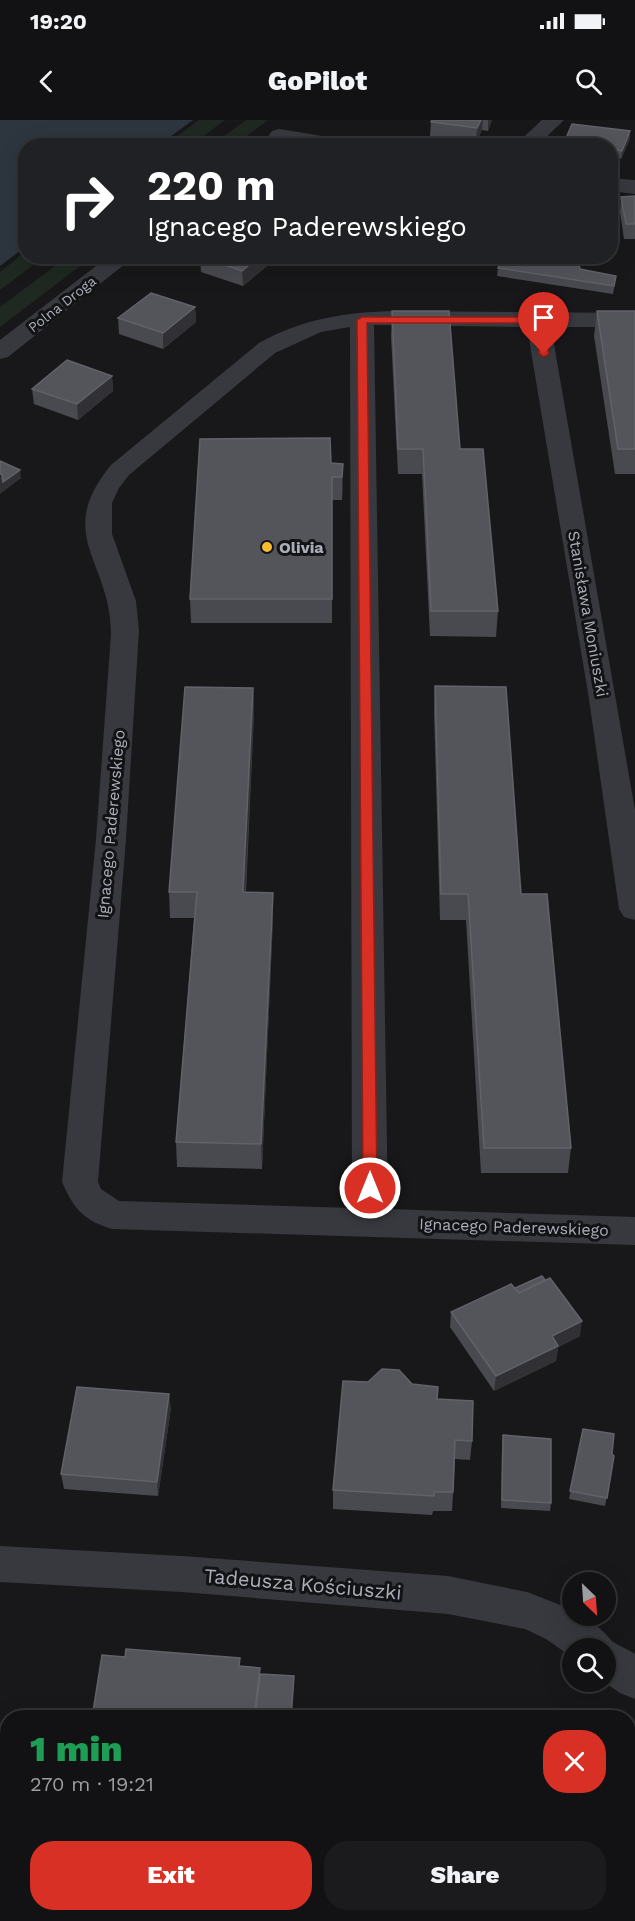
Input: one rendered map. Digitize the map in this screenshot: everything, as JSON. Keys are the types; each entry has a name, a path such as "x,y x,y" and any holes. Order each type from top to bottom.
{"street":[{"path":"276,138 298,120"},
{"path":"533,138 554,120"},
{"path":"618,185 635,188"},
{"name":"Polna Droga","path":"0,352 114,264"},
{"path":"362,320 370,1222"},
{"name":"Ignacego Paderewskiego","path":"635,320 362,320 314,327 292,333 267,348 120,470 106,487 96,508 99,536 122,602 125,634 111,839 80,1182 87,1198 112,1215 635,1231"},
{"name":"Stanisława Moniuszki","path":"538,320 603,699 635,909"},
{"name":"Tadeusza Kościuszki","path":"0,1564 182,1574 448,1595 527,1611 561,1625 580,1638"},
{"path":"616,1665 635,1679"}],"shaded area":[{"path":"0,120 193,120 169,138 18,138 18,252 0,266"},
{"path":"199,120 225,120 201,138 175,138"},
{"path":"246,120 268,120 244,138 222,138"},
{"path":"18,258 18,264 35,264 0,290 0,272"},
{"path":"58,264 83,264 0,327 0,307"}],"building":[{"path":"432,120 481,120 477,128 431,122"},
{"path":"572,124 630,131 622,151 618,150 618,138 566,138"},
{"path":"635,196 635,224 626,224 621,197"},
{"path":"222,264 250,264 242,271"},
{"path":"500,264 572,264 579,265 580,269 616,276 614,286 498,268"},
{"path":"151,293 195,307 163,333 118,318"},
{"path":"392,311 449,311 460,449 483,449 498,611 431,611 423,449 398,449"},
{"path":"597,311 635,311 635,449 618,449"},
{"path":"67,360 112,376 77,404 32,389"},
{"path":"330,438 331,463 343,464 342,477 332,477 332,599 190,599 200,439"},
{"path":"0,461 20,470 3,482 0,474"},
{"path":"435,686 506,687 521,894 547,894 571,1148 484,1148 468,894 441,894"},
{"path":"185,687 253,688 243,892 273,893 261,1144 176,1142 197,892 169,892"},
{"path":"542,1276 545,1280 519,1293 515,1288"},
{"path":"550,1278 582,1321 552,1336 558,1346 496,1376 451,1312 511,1284 519,1293"},
{"path":"382,1369 399,1370 412,1384 438,1387 437,1399 473,1401 472,1441 455,1440 453,1492 434,1492 434,1496 333,1490 343,1381 368,1382"},
{"path":"77,1387 169,1394 157,1482 61,1474"},
{"path":"583,1429 614,1434 612,1454 614,1456 607,1498 570,1491"},
{"path":"503,1435 551,1439 551,1503 502,1500"},
{"path":"126,1649 240,1658 239,1666 260,1668 255,1710 93,1710 102,1655 125,1657"},
{"path":"260,1674 294,1676 292,1710 256,1710"}],"place":[{"name":"Olivia","path":"267,547"}],"route":[{"path":"370,1188 362,320 538,320 544,354"}]}
